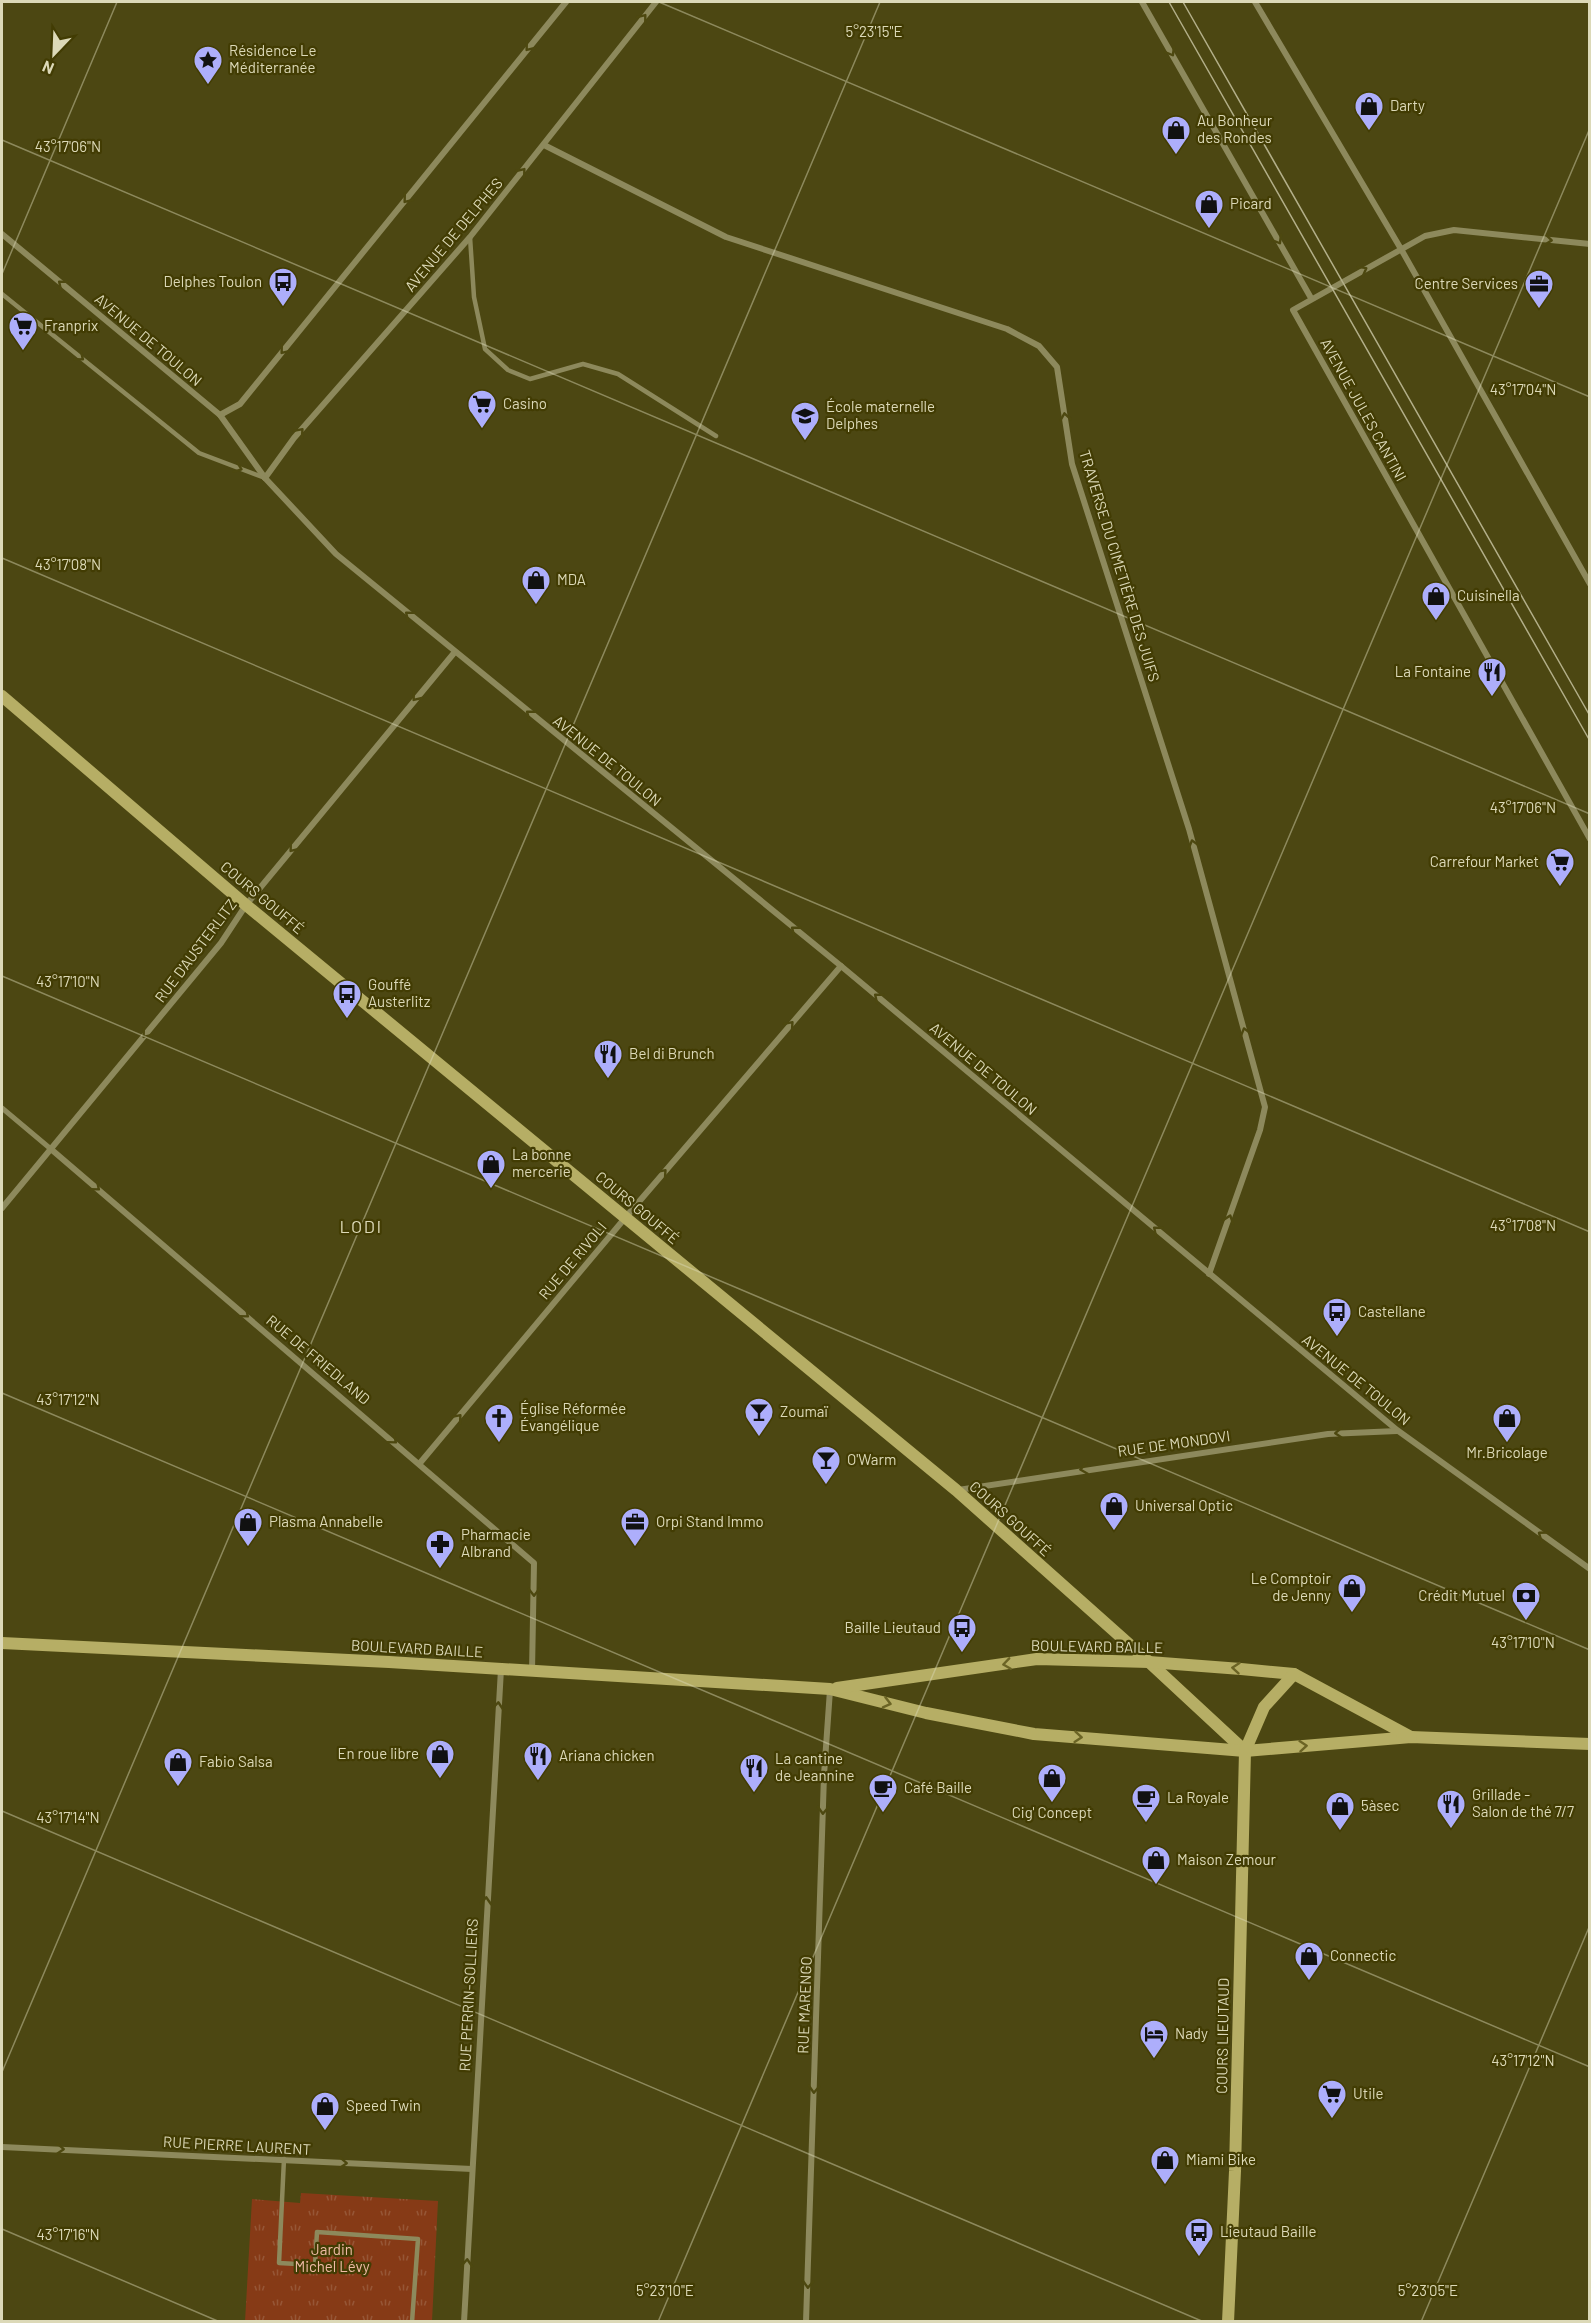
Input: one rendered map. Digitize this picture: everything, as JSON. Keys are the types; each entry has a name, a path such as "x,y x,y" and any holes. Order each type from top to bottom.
{"main road":[{"name":"COURS GOUFFÉ","path":"2,696 246,905 956,1490 1245,1751"},
{"name":"BOULEVARD BAILLE","path":"2,1643 830,1689 926,1713 1034,1734 1245,1751 1411,1737 1590,1744"},
{"name":"BOULEVARD BAILLE","path":"830,1689 1037,1659 1149,1662 1294,1674 1411,1737"},
{"path":"1245,1751 1264,1707 1294,1674"},
{"name":"COURS LIEUTAUD","path":"1228,2322 1235,2171 1245,1751"}],"street":[{"path":"220,415 240,404 566,2"},
{"name":"AVENUE DE DELPHES","path":"265,478 294,438 470,237 656,2"},
{"path":"1142,2 1311,298 1425,236 1454,230 1590,244"},
{"path":"1254,2 1401,249 1590,584"},
{"name":"TRAVERSE DU CIMETIÈRE DES JUIFS","path":"544,145 726,237 1007,329 1039,346 1057,367 1072,464 1189,829 1265,1107 1260,1130 1209,1274"},
{"name":"AVENUE DE TOULON","path":"2,234 220,415 265,478 322,541 454,653 841,966 1397,1431 1590,1569"},
{"name":"AVENUE JULES CANTINI","path":"1311,298 1293,310 1590,839"},
{"name":"RUE D'AUSTERLITZ","path":"2,1208 221,943 246,905 454,653"},
{"name":"RUE DE RIVOLI","path":"420,1463 625,1218 841,966"},
{"name":"RUE DE FRIEDLAND","path":"2,1108 420,1463 534,1563 532,1671"},
{"name":"RUE DE MONDOVI","path":"956,1490 1328,1434 1397,1431"},
{"name":"RUE PERRIN-SOLLIERS","path":"464,2322 501,1669"},
{"name":"RUE MARENGO","path":"807,2322 824,1775 830,1689"},
{"name":"RUE PIERRE LAURENT","path":"2,2147 472,2169"}],"lane":[{"path":"470,237 474,297 485,349 508,370 530,379 583,364 618,374 716,436"},
{"name":"AVENUE DE TOULON","path":"2,294 198,453 265,478"},
{"path":"284,2160 279,2263 315,2265 317,2232 418,2239 412,2322"}],"green space":[{"name":"Jardin Michel Lévy","path":"301,2193 438,2201 432,2321 245,2322 252,2199 300,2203"}],"tram line":[{"path":"1169,2 1590,741"},
{"path":"1183,2 1590,716"}],"place":[{"name":"Résidence Le Méditerranée","path":"208,86"},
{"name":"Darty","path":"1369,132"},
{"name":"Au Bonheur des Rondes","path":"1176,156"},
{"name":"Picard","path":"1209,230"},
{"name":"Delphes Toulon","path":"283,308"},
{"name":"Centre Services","path":"1539,310"},
{"name":"Franprix","path":"23,352"},
{"name":"Casino","path":"482,430"},
{"name":"École maternelle Delphes","path":"805,442"},
{"name":"MDA","path":"536,606"},
{"name":"Cuisinella","path":"1436,622"},
{"name":"La Fontaine","path":"1492,698"},
{"name":"Carrefour Market","path":"1560,888"},
{"name":"Gouffé Austerlitz","path":"347,1020"},
{"name":"Bel di Brunch","path":"608,1080"},
{"name":"La bonne mercerie","path":"491,1190"},
{"name":"Castellane","path":"1337,1338"},
{"name":"Zoumaï","path":"759,1438"},
{"name":"Église Réformée Évangélique","path":"499,1444"},
{"name":"Mr.Bricolage","path":"1507,1444"},
{"name":"O'Warm","path":"826,1486"},
{"name":"Universal Optic","path":"1114,1532"},
{"name":"Plasma Annabelle","path":"248,1548"},
{"name":"Orpi Stand Immo","path":"635,1548"},
{"name":"Pharmacie Albrand","path":"440,1570"},
{"name":"Le Comptoir de Jenny","path":"1352,1614"},
{"name":"Crédit Mutuel","path":"1526,1622"},
{"name":"Baille Lieutaud","path":"962,1654"},
{"name":"En roue libre","path":"440,1780"},
{"name":"Ariana chicken","path":"538,1782"},
{"name":"Fabio Salsa","path":"178,1788"},
{"name":"La cantine de Jeannine","path":"754,1794"},
{"name":"Cig' Concept","path":"1052,1804"},
{"name":"Café Baille","path":"883,1814"},
{"name":"La Royale","path":"1146,1824"},
{"name":"Grillade - Salon de thé 7/7","path":"1451,1830"},
{"name":"5àsec","path":"1340,1832"},
{"name":"Maison Zemour","path":"1156,1886"},
{"name":"Connectic","path":"1309,1982"},
{"name":"Nady","path":"1154,2060"},
{"name":"Utile","path":"1332,2120"},
{"name":"Speed Twin","path":"325,2132"},
{"name":"Miami Bike","path":"1165,2186"},
{"name":"Lieutaud Baille","path":"1199,2258"}],"district":[{"name":"LODI","path":"361,1227"}]}
